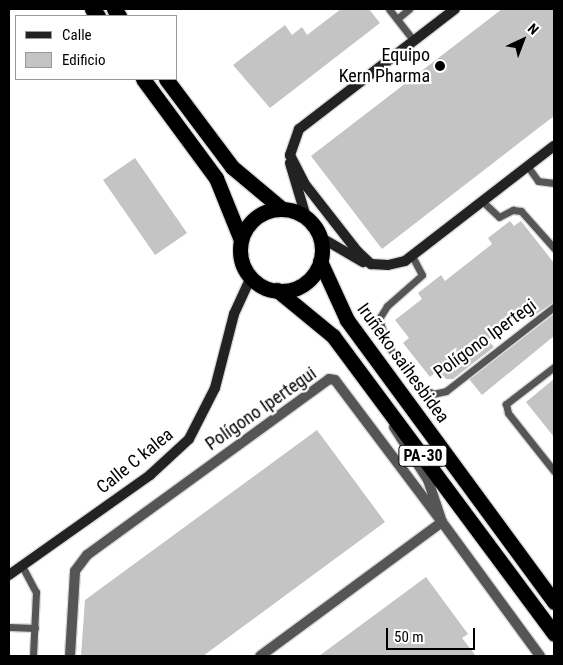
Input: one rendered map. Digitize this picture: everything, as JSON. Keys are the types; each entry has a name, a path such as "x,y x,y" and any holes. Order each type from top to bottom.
{"highway":[{"path":"144,80 216,178 241,240 240,253 251,277"},
{"path":"167,80 232,167 282,209 306,217 320,237"},
{"path":"241,240 256,217 282,209"},
{"name":"PA-30","path":"320,237 320,261"},
{"path":"277,290 304,284 320,261"},
{"name":"Iruñeko saihesbidea","path":"320,261 347,320 554,602"},
{"name":"PA-30","path":"251,277 277,290 333,336 554,634"}],"street":[{"path":"306,217 290,174 290,155 299,129 455,9"},
{"path":"320,237 371,264 388,265 412,256 554,146"},
{"path":"290,155 304,183 371,264"},
{"name":"Calle C kalea","path":"9,575 150,475 189,439 215,388 234,314 251,277"},
{"name":"Polígono Ipertegui","path":"70,656 75,571 87,555 329,379 335,380 442,522"},
{"path":"381,399 402,444 428,480 442,522 540,656"},
{"path":"260,656 442,522"}],"lane":[{"path":"389,9 413,40"},
{"path":"397,19 409,9"},
{"path":"528,167 538,181 554,184"},
{"path":"482,201 499,217 513,210 521,211 554,248"},
{"name":"Polígono Ipertegi","path":"412,256 422,275 387,306 379,319 388,346 417,384 433,394 446,391 554,308"},
{"path":"554,367 506,404 508,413 554,471"},
{"path":"22,566 36,592 33,656"},
{"path":"9,627 35,628"}],"building":[{"path":"341,9 369,9 380,23 270,108 233,65 285,25 292,35 302,27 307,35"},
{"path":"502,9 554,9 554,116 382,249 311,156"},
{"path":"135,158 187,233 155,255 103,180"},
{"path":"510,221 514,226 521,221 554,263 554,302 535,315 529,307 488,340 494,347 453,379 446,379 438,370 430,377 403,343 409,338 395,320 422,299 418,293 441,275 445,281 492,244 488,238"},
{"path":"554,314 554,336 482,395 469,379"},
{"path":"554,379 554,437 526,402"},
{"path":"317,430 385,522 203,656 81,656 85,600"},
{"path":"426,577 468,634 462,638 476,656 319,656"}],"place":[{"name":"Equipo Kern Pharma","path":"440,66"}]}
